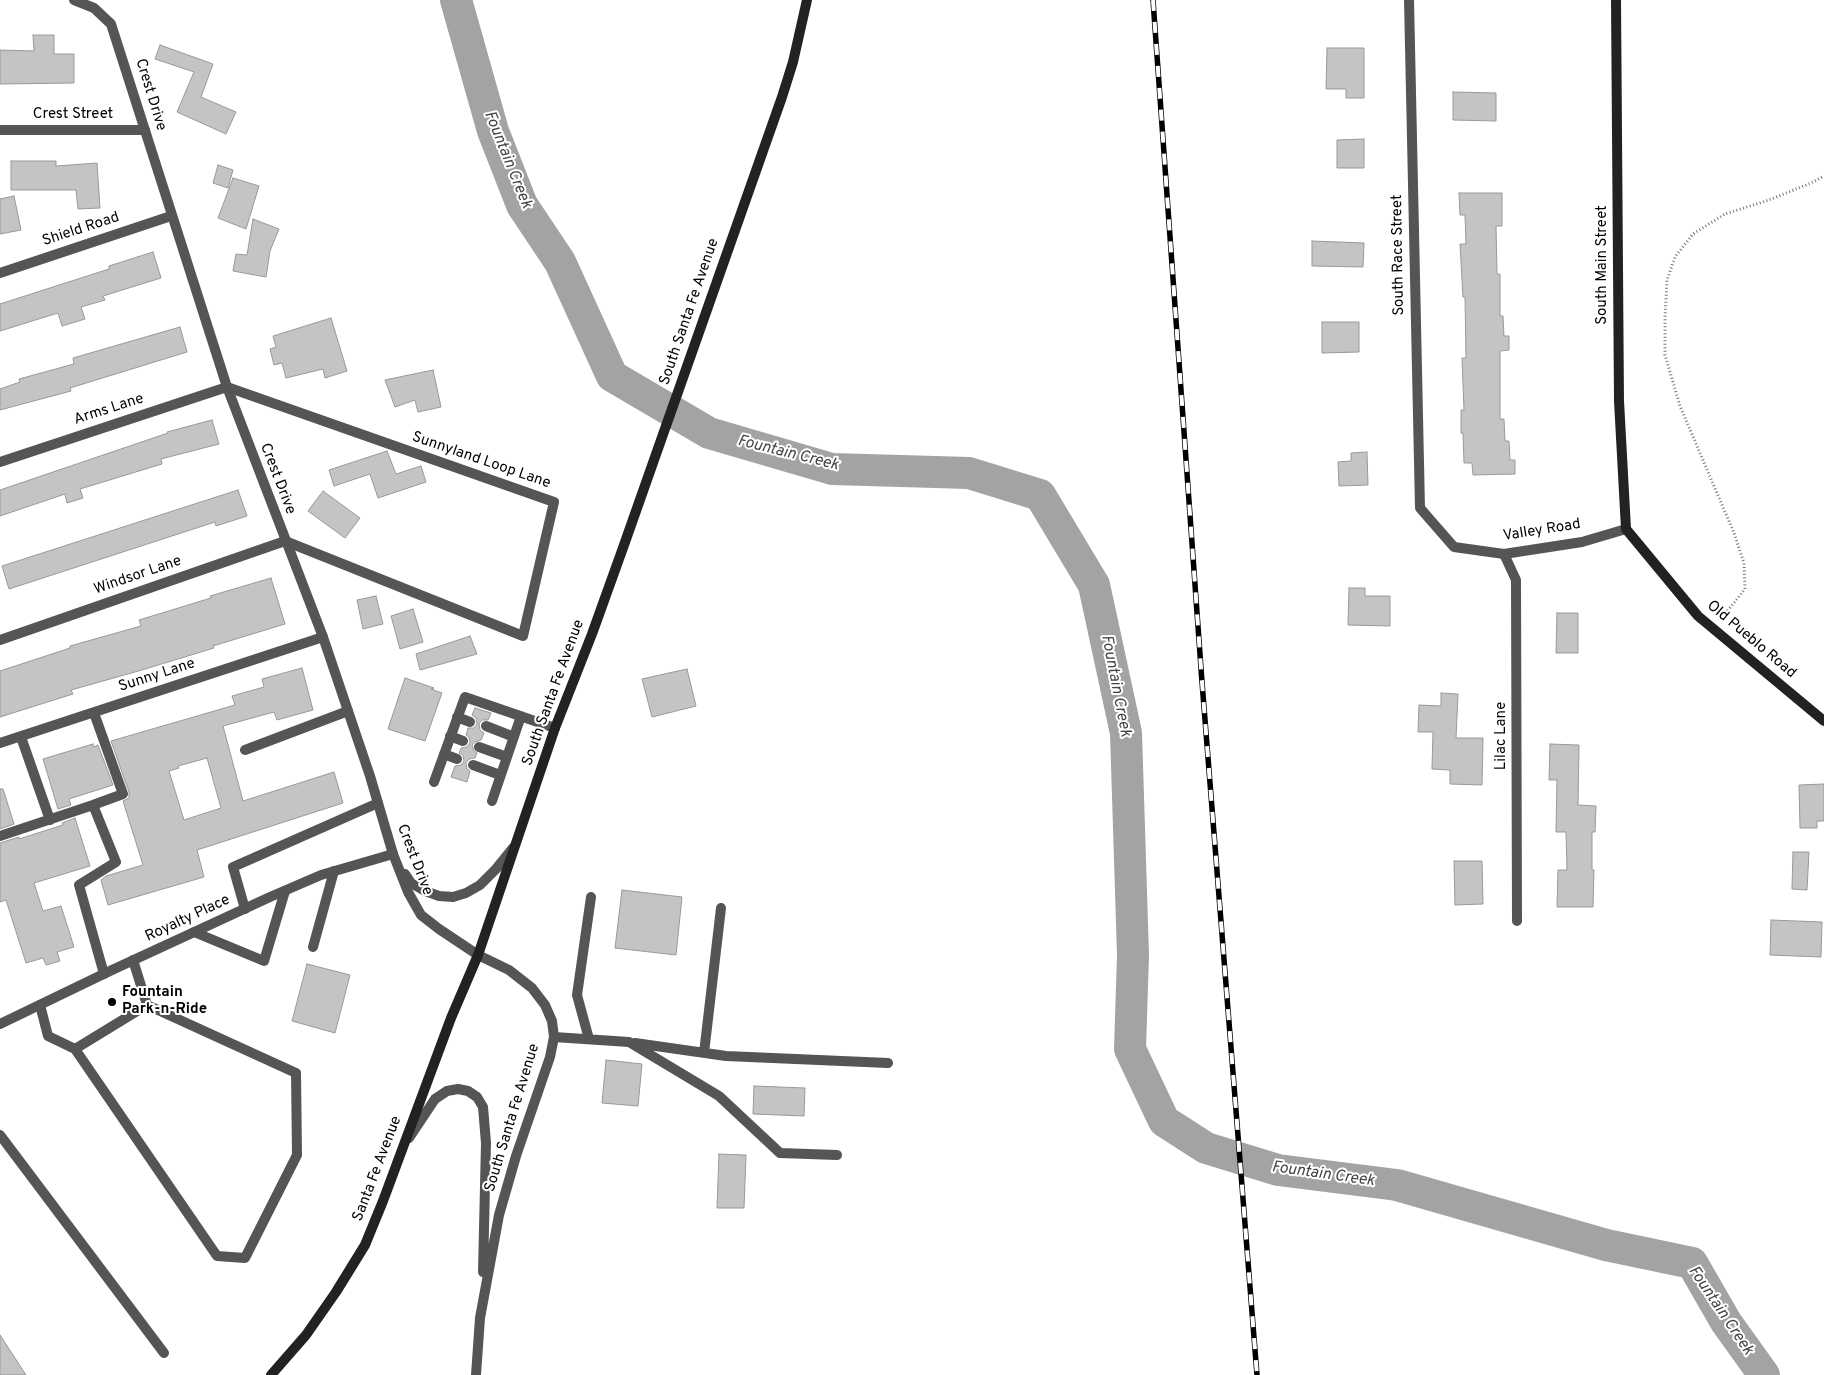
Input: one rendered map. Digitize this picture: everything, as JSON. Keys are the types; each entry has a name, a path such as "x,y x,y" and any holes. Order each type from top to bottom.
{"main road":[{"name":"South Santa Fe Avenue","path":"478,955 555,728 592,634 782,97 793,62 807,0"},
{"name":"South Main Street","path":"1616,0 1619,401 1626,529"},
{"name":"Old Pueblo Road","path":"1626,529 1698,616 1824,721"},
{"name":"Santa Fe Avenue","path":"271,1375 306,1335 336,1292 365,1245 406,1143 451,1018 478,955"}],"street":[{"name":"Crest Drive","path":"74,0 94,8 111,24 226,387 323,637 393,854 410,898 421,915 478,955"},
{"name":"South Race Street","path":"1409,0 1420,508"},
{"name":"Crest Street","path":"0,130 145,130"},
{"name":"Shield Road","path":"0,273 171,216"},
{"name":"Arms Lane","path":"0,462 226,387"},
{"name":"Sunnyland Loop Lane","path":"226,387 554,502 523,636 285,541"},
{"name":"Valley Road","path":"1420,508 1454,547 1504,554 1582,542 1626,529"},
{"name":"Windsor Lane","path":"0,640 285,541"},
{"name":"Lilac Lane","path":"1504,554 1516,580 1517,921"},
{"name":"Sunny Lane","path":"0,744 323,637"},
{"path":"434,782 465,696 555,728"},
{"path":"245,750 348,711"},
{"path":"0,836 123,794 94,712"},
{"path":"492,801 521,716"},
{"path":"457,717 470,722"},
{"path":"486,726 514,737"},
{"path":"450,736 464,741"},
{"path":"21,737 50,820"},
{"path":"479,747 507,757"},
{"path":"444,754 457,759"},
{"path":"473,765 500,775"},
{"path":"245,908 233,867 378,804"},
{"path":"94,805 116,862 79,885 104,974"},
{"path":"393,854 411,883 439,896 453,897 466,893 480,885 516,845"},
{"name":"Royalty Place","path":"0,1024 245,908 334,871 393,854"},
{"path":"313,948 334,871"},
{"path":"194,932 264,961 285,891"},
{"path":"589,1039 577,995 591,897"},
{"path":"704,1053 720,908"},
{"name":"South Santa Fe Avenue","path":"476,1375 482,1305 498,1215 550,1057 554,1037 552,1022 545,1006 532,988 509,970 478,955"},
{"path":"40,1005 48,1036 74,1049 216,1256 245,1258 297,1155 296,1073 147,1005 134,960"},
{"path":"74,1049 147,1005"},
{"path":"554,1037 629,1042 726,1056 888,1063"},
{"path":"629,1042 719,1096 780,1152 838,1155"},
{"path":"406,1143 435,1099 447,1091 458,1088 468,1091 477,1097 483,1107 486,1144 482,1305"},
{"path":"0,1136 164,1353"}],"path":[{"path":"1712,628 1745,589 1744,563 1734,533 1680,406 1665,355 1667,280 1675,258 1693,234 1725,214 1811,184 1824,176"}],"building":[{"path":"33,35 54,35 54,54 74,54 74,83 0,84 0,50 34,51"},
{"path":"160,45 213,64 201,97 236,112 226,134 177,112 194,72 155,59"},
{"path":"1327,48 1364,48 1364,98 1346,98 1346,89 1326,89"},
{"path":"1453,92 1496,93 1496,121 1453,120"},
{"path":"1364,139 1364,168 1337,168 1337,140"},
{"path":"11,161 56,161 56,166 97,163 100,208 78,209 76,190 11,190"},
{"path":"218,165 233,170 228,188 213,183"},
{"path":"233,178 259,186 246,229 218,218"},
{"path":"1459,193 1502,193 1502,226 1496,226 1497,274 1500,274 1500,316 1503,316 1504,336 1509,336 1509,350 1500,351 1500,419 1504,419 1505,441 1509,441 1510,460 1515,460 1515,474 1473,475 1472,463 1464,463 1461,410 1464,410 1462,358 1466,358 1465,297 1463,297 1460,244 1466,244 1465,215 1460,215"},
{"path":"14,196 21,230 0,234 0,199"},
{"path":"253,219 279,229 270,251 266,277 233,271 236,254 247,255"},
{"path":"1312,241 1364,243 1363,267 1312,266"},
{"path":"153,252 161,278 103,296 105,300 81,307 85,319 62,326 58,313 0,331 0,304 109,269 109,266"},
{"path":"331,318 347,371 325,378 323,369 286,378 282,363 274,365 270,349 276,347 273,336"},
{"path":"1322,322 1359,322 1359,352 1322,353"},
{"path":"180,327 187,352 70,388 71,391 0,410 0,389 20,382 19,379 74,364 73,358"},
{"path":"433,370 441,407 418,412 415,400 395,407 385,380"},
{"path":"212,420 219,444 161,459 162,464 80,489 83,498 67,503 65,494 0,516 0,490 167,432"},
{"path":"387,451 396,474 421,466 426,482 378,498 370,474 334,486 329,470"},
{"path":"1367,452 1368,485 1339,486 1338,462 1351,461 1351,453"},
{"path":"238,490 247,516 216,526 215,522 9,589 2,566"},
{"path":"323,491 360,518 345,538 308,511"},
{"path":"271,578 285,624 213,646 214,648 71,690 73,694 0,717 0,671 70,648 70,646 141,626 139,620"},
{"path":"1349,588 1365,588 1365,596 1390,596 1390,626 1348,625"},
{"path":"376,596 383,624 363,629 357,600"},
{"path":"413,609 423,642 400,649 391,616"},
{"path":"1557,613 1578,613 1578,653 1556,653"},
{"path":"470,636 477,654 420,670 416,654"},
{"path":"302,668 313,710 277,720 274,712 223,726 243,801 334,772 343,803 197,850 204,877 108,905 101,880 106,876 143,865 123,801 129,798 129,792 111,741 235,705 232,696 264,687 262,679","holes":["207,758 221,808 184,820 169,771 179,768 178,766"]},
{"path":"687,669 696,706 652,717 642,679"},
{"path":"405,678 434,688 431,689 442,693 425,741 388,729"},
{"path":"1441,693 1458,694 1456,738 1483,738 1482,785 1450,784 1450,770 1432,769 1433,732 1418,732 1419,705 1441,706"},
{"path":"475,708 491,713 488,720 482,720 479,724 480,730 484,733 481,740 472,745 477,753 475,758 469,759 466,763 467,769 470,771 467,782 451,777 455,766 461,765 464,761 463,755 459,753 461,748 467,747 470,743 469,737 466,735 468,728 474,728 477,724 476,718 472,715"},
{"path":"93,744 93,747 98,745 113,785 69,799 71,805 58,809 43,759"},
{"path":"1550,744 1579,745 1578,805 1596,806 1595,832 1592,832 1593,907 1557,907 1558,870 1567,870 1566,832 1556,832 1557,780 1549,780"},
{"path":"1824,784 1824,821 1817,821 1817,828 1800,828 1799,785"},
{"path":"0,789 3,789 14,824 0,829"},
{"path":"75,818 90,866 34,883 43,911 61,906 74,947 57,952 60,961 46,965 43,958 26,963 6,900 0,902 0,843 63,825 62,823"},
{"path":"1793,852 1809,852 1807,890 1792,889"},
{"path":"1454,861 1482,861 1483,904 1455,905"},
{"path":"622,890 682,897 676,955 615,948"},
{"path":"1771,920 1822,922 1821,957 1770,955"},
{"path":"307,964 350,975 335,1033 292,1021"},
{"path":"606,1060 642,1064 638,1106 602,1103"},
{"path":"754,1086 805,1088 804,1116 753,1114"},
{"path":"719,1154 746,1155 744,1208 717,1208"},
{"path":"0,1335 26,1375 0,1375"}],"waterway":[{"name":"Fountain Creek","path":"456,0 493,131 522,205 560,262 612,376 709,433 832,469 969,473 1040,495 1094,585 1126,733 1133,955 1130,1049 1164,1121 1206,1148 1278,1170 1397,1185 1606,1245 1692,1263 1726,1322 1764,1375"}],"railway":[{"path":"1153,0 1202,682 1257,1375"}],"place":[{"name":"Fountain Park-n-Ride","path":"112,1002"}]}
